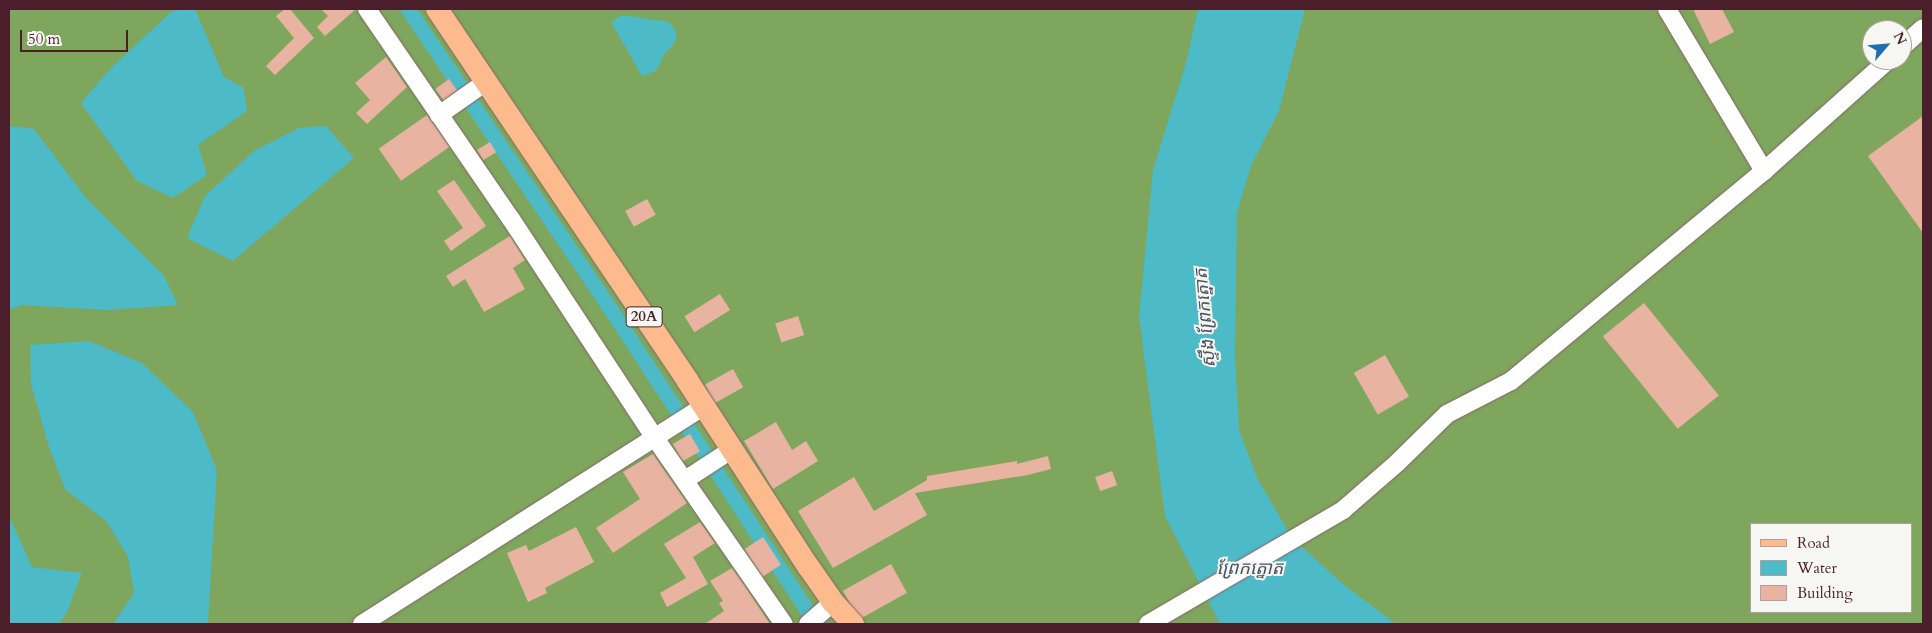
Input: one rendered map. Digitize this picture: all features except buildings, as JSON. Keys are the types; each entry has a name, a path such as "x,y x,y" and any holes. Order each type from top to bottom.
{"main road":[{"name":"20A","path":"437,9 704,406 722,456 820,614 853,624"}],"street":[{"path":"367,9 660,435 691,476 784,624"},
{"path":"1667,9 1764,171"},
{"path":"1912,38 1923,28"},
{"path":"1151,623 1343,510 1397,463 1447,414 1511,381 1764,171 1877,70"},
{"path":"439,115 486,82"},
{"path":"362,624 704,406"},
{"path":"691,476 722,456"}],"green space":[{"path":"9,9 1923,9 1923,624 9,624"}],"water":[{"path":"195,9 224,77 243,87 247,111 198,145 207,175 173,198 137,181 81,103 110,69 171,12"},
{"name":"ព្រែកត្នោត","path":"1198,9 1305,9 1279,111 1251,166 1237,213 1235,356 1239,430 1257,478 1293,539 1343,584 1396,624 1220,624 1165,516 1139,317 1153,170 1186,63"},
{"path":"622,15 669,22 676,31 676,41 664,55 656,71 642,76 611,22"},
{"path":"9,126 34,129 87,199 164,276 178,305 108,310 22,305 9,310"},
{"path":"326,126 354,158 233,261 187,238 205,196 254,151 299,128"},
{"path":"89,341 142,363 193,412 217,470 208,624 113,624 134,593 128,557 107,522 65,489 49,447 31,384 30,345"},
{"path":"9,516 32,567 82,573 67,612 59,624 9,624"}],"waterway":[{"path":"408,9 617,319 810,615 819,624"}],"water label":[{"name":"ស្ទឹង ព្រែកត្នោត","path":"1206,318"}]}
